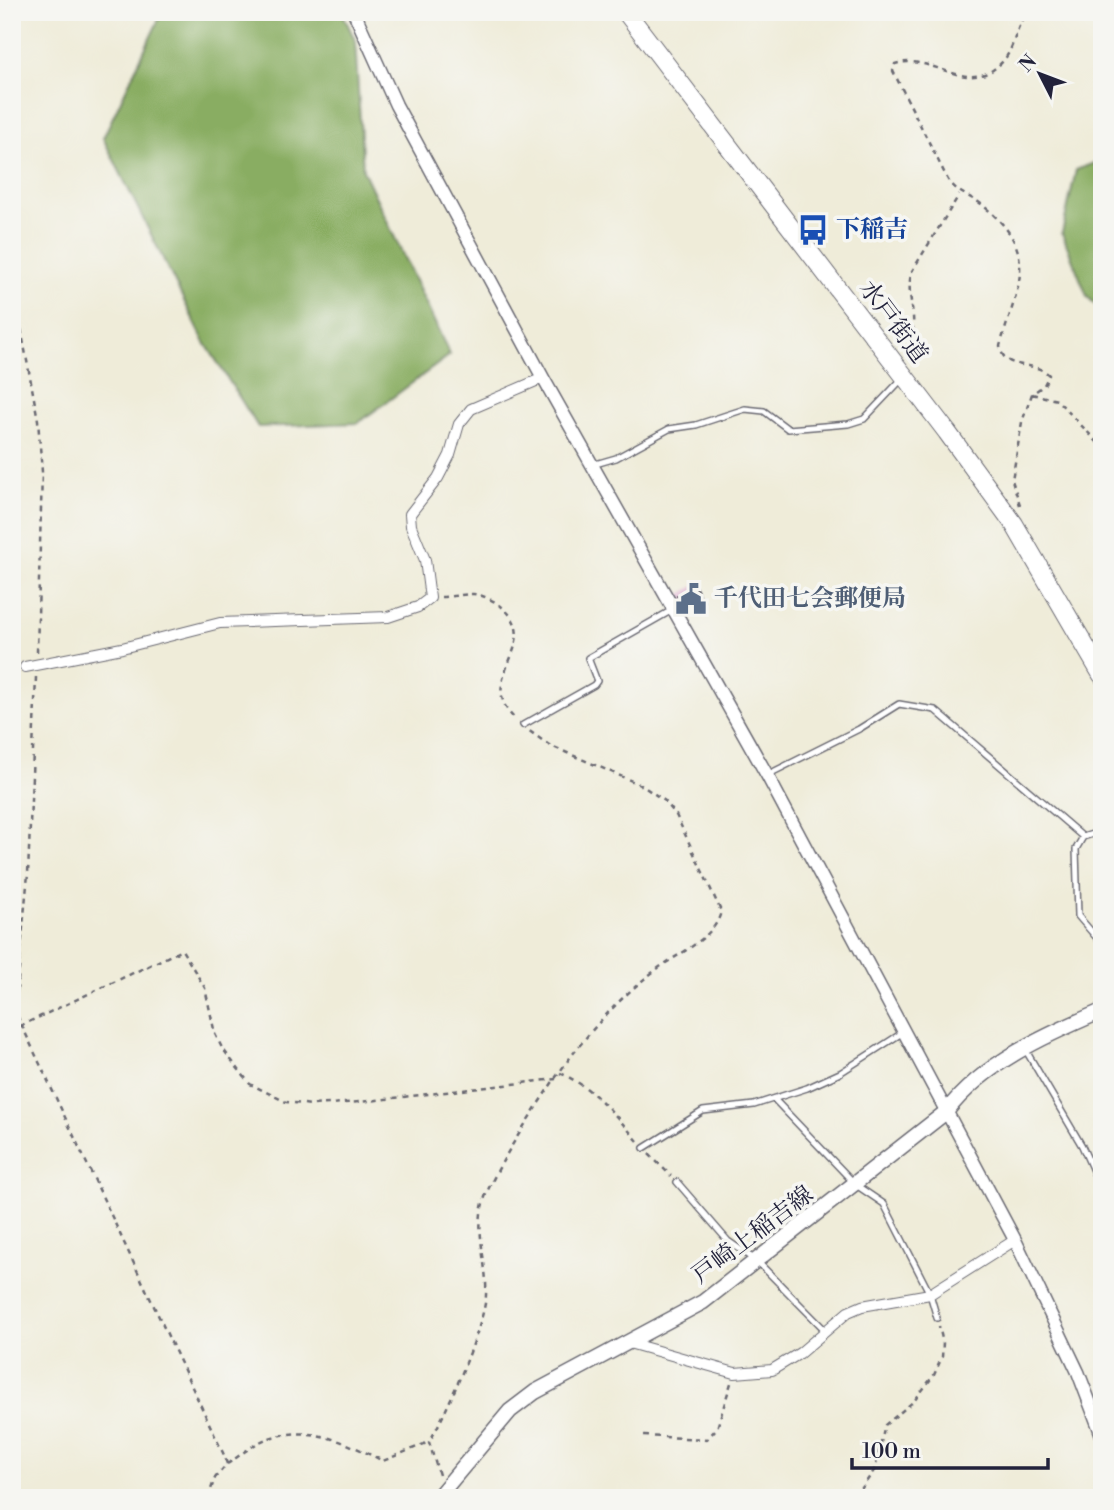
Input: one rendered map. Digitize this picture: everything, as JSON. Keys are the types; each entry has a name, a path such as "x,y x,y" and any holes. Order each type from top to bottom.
{"highway":[{"name":"水戸街道","path":"626,12 1014,524 1102,675"}],"main road":[{"name":"戸崎上稲吉線","path":"441,1493 510,1411 560,1377 703,1303 946,1112 960,1093 981,1075 1025,1049 1100,1014"}],"street":[{"path":"354,12 396,105 543,378 767,775 1015,1240 1078,1372 1102,1435"},
{"path":"25,667 122,648 220,623 388,617 418,607 430,598 425,560 411,526 410,514 438,478 450,455 459,424 471,408 543,378"},
{"path":"629,1343 734,1373 760,1373 781,1366 855,1308 930,1294 1015,1240"}],"lane":[{"path":"592,465 616,458 673,427 696,425 745,409 764,411 788,429 848,424 864,419 904,377"},
{"path":"523,725 594,685 597,681 588,658 674,609"},
{"path":"767,775 859,729 899,704 935,710 1083,837"},
{"path":"1102,831 1083,837 1076,849 1078,916 1102,944"},
{"path":"644,1148 703,1111 754,1105 840,1073 904,1032"},
{"path":"1025,1049 1082,1146 1102,1191"},
{"path":"774,1099 856,1185 884,1204 891,1213 930,1294 937,1318"},
{"path":"677,1182 728,1241 757,1261 826,1331"}],"path":[{"path":"1014,524 1023,512 1012,480 1022,422 1032,394 1044,384 1049,375 1043,369 1009,363 1002,355 1000,346 1018,278 1020,248 1009,227 980,202 959,195 948,180 893,71 895,64 917,62 953,76 983,75 1003,61 1015,31 1027,12"},
{"path":"891,359 905,349 910,341 915,318 908,282 912,271 959,195"},
{"path":"12,280 38,421 41,459 36,751 29,874 15,1011 20,1027 227,1464"},
{"path":"1032,394 1057,400 1102,447"},
{"path":"430,598 474,593 500,605 512,616 519,628 519,639 504,670 503,699 510,714 541,741 641,785 665,801 676,815 721,911 719,922 694,945 657,969 600,1018 555,1079 484,1201 481,1227 486,1295 482,1320 429,1442 441,1493"},
{"path":"20,1027 182,950 205,988 215,1034 222,1048 250,1084 286,1102 312,1105 360,1102 555,1079"},
{"path":"560,1073 583,1083 598,1095 677,1182"},
{"path":"855,1498 875,1469 885,1424 923,1390 942,1357 943,1343 937,1318"},
{"path":"645,1436 707,1439 717,1428 734,1373"},
{"path":"208,1498 215,1478 227,1464 267,1438 308,1432 350,1444 383,1461 429,1442"}],"green space":[{"path":"166,12 342,12 355,40 363,170 450,355 358,423 258,427 204,341 103,138 159,19"},
{"path":"1102,160 1102,312 1087,296 1062,233 1076,170"}],"building":[{"path":"695,586 704,602 687,613 677,596"}],"place":[{"name":"下稲吉","path":"813,230"},
{"name":"千代田七会郵便局","path":"691,599"}]}
